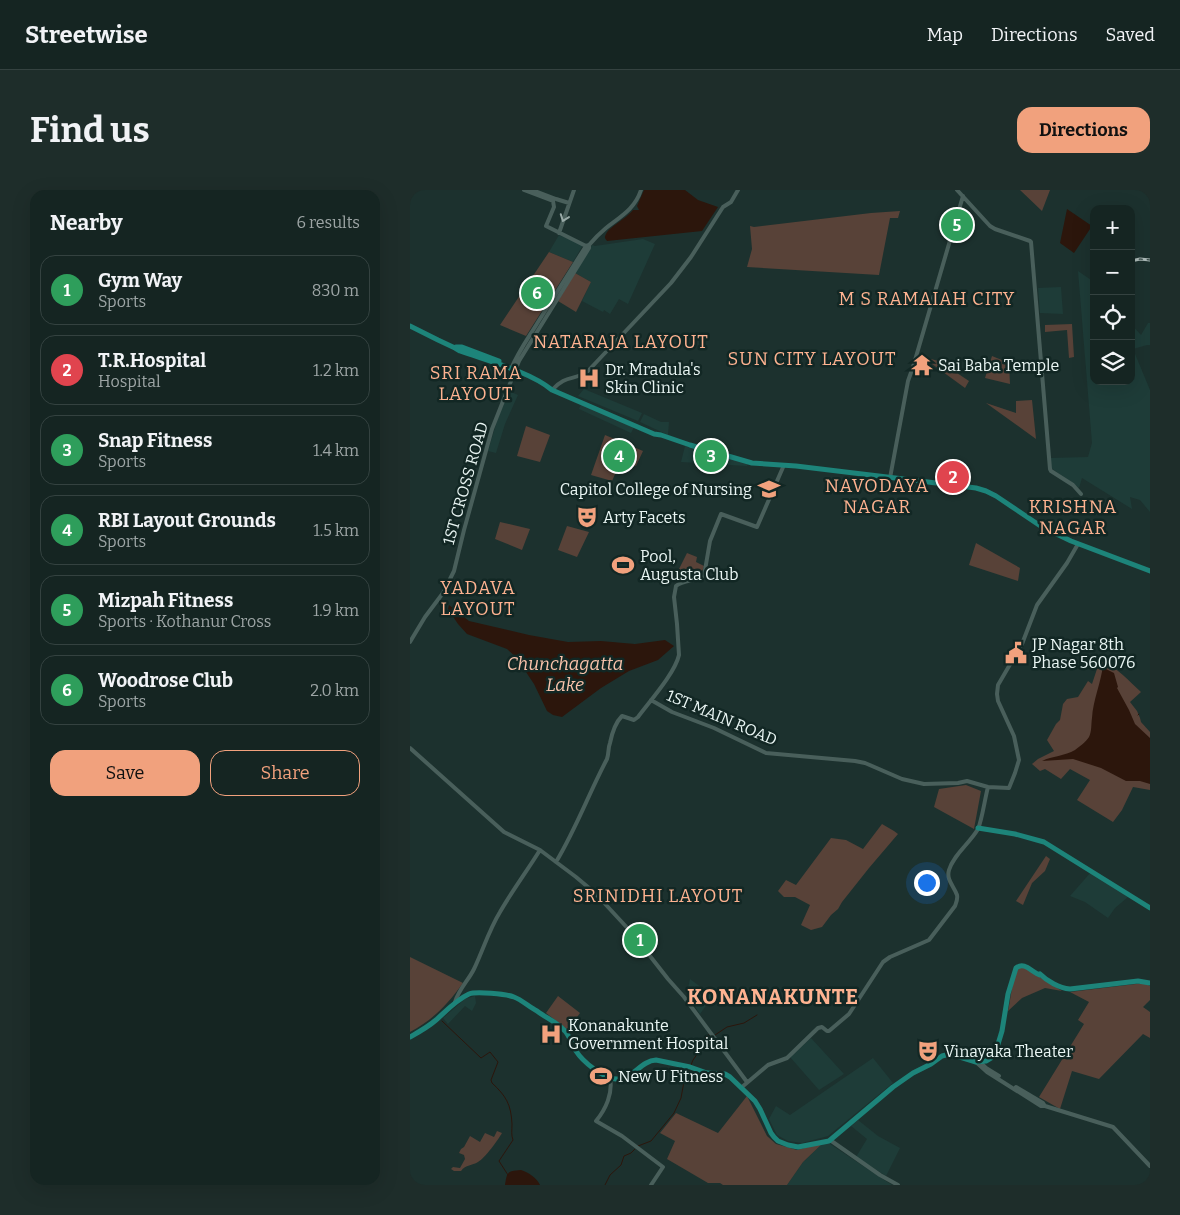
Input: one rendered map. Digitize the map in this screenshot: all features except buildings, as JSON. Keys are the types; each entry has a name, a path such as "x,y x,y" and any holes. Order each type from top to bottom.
{"main road":[{"path":"410,326 455,348 462,347 514,368 554,389 654,434 744,461 976,488 996,496 1042,526 1078,544 1150,571"},
{"path":"978,827 1033,837 1126,890 1150,906"},
{"path":"410,1037 430,1026 455,1003 464,998 475,995 510,996 517,998 561,1028 569,1037 580,1057 610,1078 620,1079 629,1076 651,1060 670,1062 707,1073 725,1074 742,1087 760,1109 774,1137 778,1141 798,1147 829,1140 893,1087 942,1056 950,1054 978,1062 991,1058 995,1054 1002,1031 1012,972 1019,963 1028,965 1046,979 1070,989 1138,981 1150,982"}],"street":[{"path":"524,190 569,203"},
{"path":"532,190 554,199"},
{"path":"559,233 574,190"},
{"name":"1ST CROSS ROAD","path":"410,642 425,617 443,593 452,576 492,428 514,368 588,246 603,230 626,214 641,190"},
{"path":"554,389 566,379 588,372 651,305 691,257 723,207 731,202 738,190"},
{"path":"957,190 993,228 1032,242 1050,469 1081,494"},
{"path":"890,478 908,381 963,196"},
{"path":"554,199 554,207 546,226 588,246"},
{"path":"556,862 608,759 609,744 616,724 622,716 636,719 676,664 679,655 674,597 676,586 704,576 710,541 721,514 757,527 784,465"},
{"path":"742,1087 768,1065 787,1058 818,1028 822,1027 829,1031 849,1014 882,963 890,957 929,940 955,906 957,895 950,884 949,870 978,827 988,787 1009,787 1018,767 1019,760 1014,736 998,701 998,685 1022,644 1037,605 1078,544"},
{"name":"1ST MAIN ROAD","path":"651,700 672,712 714,728 766,753 855,761 902,779 924,784 967,781 988,787"},
{"path":"410,748 504,832 540,850 595,893 632,933 684,997 747,1082"},
{"path":"455,1003 458,992 468,980 475,967 484,943 500,911 540,850"},
{"path":"978,1062 1045,1106 1113,1127 1150,1166"},
{"path":"610,1078 610,1091 606,1104 603,1113 596,1121 622,1136 663,1167 651,1185"},
{"path":"829,1140 898,1185"}],"shaded area":[{"path":"1020,190 1050,190 1042,211"},
{"path":"900,211 898,218 890,218 879,275 747,267 752,249 750,226"},
{"path":"559,235 583,245 573,262 549,252"},
{"path":"643,239 655,244 628,304 619,299 610,314 582,301 591,282 575,273 592,245"},
{"path":"549,252 573,262 526,336 500,325"},
{"path":"1078,271 1090,279 1090,385 1135,385 1135,354 1150,390 1150,512 1140,500 1130,497 1132,509 1082,478 1079,488 1051,468 1050,458 1088,457 1092,443"},
{"path":"575,273 591,282 576,312 558,301"},
{"path":"1061,287 1063,314 1040,313 1038,288"},
{"path":"1148,323 1150,323 1150,345 1135,348 1135,328 1141,335"},
{"path":"1072,324 1074,357 1069,358 1067,330 1045,332 1045,325"},
{"path":"992,356 1009,363 1010,384 985,378"},
{"path":"931,359 946,363 945,367 969,381 965,388 932,364"},
{"path":"584,389 642,413 638,421 578,396"},
{"path":"509,391 518,395 505,424 496,453 488,451 497,421"},
{"path":"1032,400 1036,439 986,403 1016,413 1016,401"},
{"path":"581,404 634,427 631,433 579,409"},
{"path":"644,414 661,422 669,422 668,435 640,422"},
{"path":"526,426 550,435 540,462 517,456"},
{"path":"605,435 643,451 636,466 621,461 612,481 591,475"},
{"path":"685,446 748,463 747,466 681,462"},
{"path":"500,522 530,529 522,550 495,539"},
{"path":"567,526 589,532 577,557 558,550"},
{"path":"976,543 1020,568 1018,581 969,565"},
{"path":"687,553 697,557 696,562 704,566 697,576 679,581 674,571 678,571"},
{"path":"1102,662 1118,671 1141,692 1130,702 1137,711 1141,722 1150,732 1150,790 1133,787 1122,810 1113,822 1077,800 1090,780 1070,769 1061,779 1045,769 1040,771 1032,764 1054,751 1047,740 1060,720 1063,704 1067,699 1078,697 1088,681 1092,684 1098,666"},
{"path":"966,785 981,791 974,829 934,807 939,789"},
{"path":"882,824 898,834 822,927 811,930 801,925 810,905 795,897 784,897 778,891 786,880 796,885 831,838 846,840 863,849"},
{"path":"1046,856 1050,859 1045,871 1032,883 1023,905 1016,901"},
{"path":"1091,872 1128,897 1115,908 1108,918 1085,902 1070,896"},
{"path":"410,957 463,983 440,1011 410,1032"},
{"path":"1020,967 1024,967 1062,991 1045,988 1022,998 1008,1011 1013,982"},
{"path":"690,979 713,996 700,1014 687,993"},
{"path":"1144,983 1150,986 1150,1000 1143,1007 1150,1012 1150,1038 1143,1034 1099,1079 1072,1071 1060,1109 1039,1097 1084,1024 1078,1020 1089,1002 1070,992"},
{"path":"475,996 476,1003 472,1011 465,1006 448,1024 443,1018 465,999"},
{"path":"558,996 580,1013 568,1030 546,1013"},
{"path":"811,1038 844,1074 819,1090 790,1057"},
{"path":"873,1058 893,1083 828,1136 802,1143 788,1141 777,1135 769,1119 776,1106 790,1115"},
{"path":"747,1096 767,1136 776,1144 797,1150 823,1143 803,1162 787,1185 723,1185 720,1183 708,1183 667,1159 675,1141 660,1133 676,1113 718,1133"},
{"path":"858,1120 878,1136 900,1148 886,1176 856,1157 867,1139 851,1126"},
{"path":"497,1131 502,1133 481,1160 465,1167 461,1171 451,1169 453,1167 460,1168 465,1159 464,1155 459,1153 470,1136 480,1142 485,1133 494,1137"},
{"path":"823,1143 830,1144 892,1185 787,1185 803,1162"}],"water":[{"path":"644,190 685,190 698,200 718,207 702,231 607,241 605,236 611,228 633,210 639,210 637,206"},
{"path":"1067,209 1090,225 1090,229 1074,253 1060,243"},
{"name":"Chunchagatta Lake","path":"449,605 469,621 529,635 568,642 601,641 635,644 665,640 674,646 658,660 629,671 601,688 562,717 547,711 534,684 516,657 507,649 467,634 448,609"},
{"path":"1103,665 1114,673 1117,688 1135,724 1150,738 1150,784 1140,781 1126,781 1101,768 1073,759 1042,761 1075,750 1089,737"},
{"path":"521,1170 532,1176 540,1185 505,1185 508,1173"}],"waterway":[{"path":"715,1035 727,1027 744,1023 757,1015"},
{"path":"442,1021 481,1058 490,1052 498,1062 491,1080 504,1096 510,1111 513,1140 499,1161 508,1175"},
{"path":"691,1065 698,1053 699,1047 708,1035 711,1035"},
{"path":"638,1146 651,1141 674,1113 681,1098 685,1076 690,1069"},
{"path":"605,1185 610,1175 621,1165 624,1156 635,1149"}],"railway":[{"path":"1135,260 1150,260"}],"place":[{"name":"Mizpah Fitness","path":"957,225"},
{"name":"Woodrose Club","path":"537,293"},
{"name":"Sai Baba Temple","path":"922,365"},
{"name":"Dr. Mradula's Skin Clinic","path":"589,378"},
{"name":"RBI Layout Grounds","path":"619,456"},
{"name":"Snap Fitness","path":"711,456"},
{"name":"T.R.Hospital","path":"953,477"},
{"name":"Capitol College of Nursing","path":"769,489"},
{"name":"Arty Facets","path":"587,517"},
{"name":"Pool, Augusta Club","path":"623,565"},
{"name":"JP Nagar 8th Phase 560076","path":"1016,653"},
{"name":"Gym Way","path":"640,940"},
{"name":"Konanakunte Government Hospital","path":"551,1034"},
{"name":"Vinayaka Theater","path":"928,1051"},
{"name":"New U Fitness","path":"601,1076"}],"district":[{"name":"M S RAMAIAH CITY","path":"927,299"},
{"name":"NATARAJA LAYOUT","path":"621,342"},
{"name":"SUN CITY LAYOUT","path":"812,359"},
{"name":"SRI RAMA LAYOUT","path":"476,383"},
{"name":"NAVODAYA NAGAR","path":"877,496"},
{"name":"KRISHNA NAGAR","path":"1073,517"},
{"name":"YADAVA LAYOUT","path":"478,598"},
{"name":"SRINIDHI LAYOUT","path":"658,896"},
{"name":"KONANAKUNTE","path":"773,997"}]}
